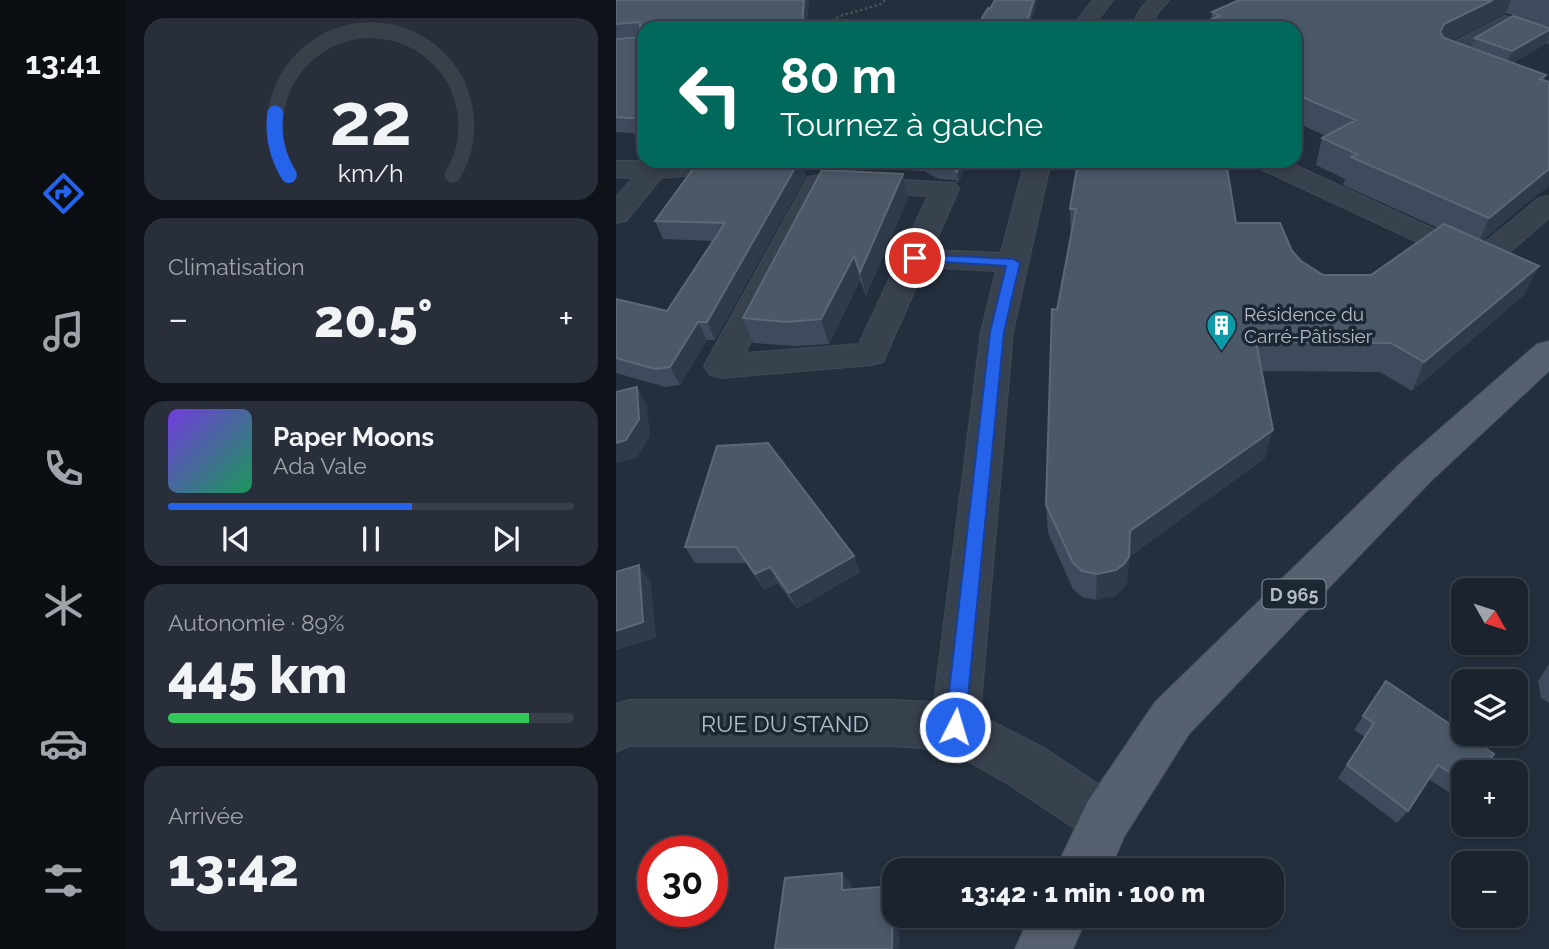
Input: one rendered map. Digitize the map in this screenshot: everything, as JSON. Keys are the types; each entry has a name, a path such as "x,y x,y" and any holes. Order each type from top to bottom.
{"main road":[{"name":"D 965","path":"1088,858 1106,819 1171,718 1417,471 1549,352"},
{"path":"1044,949 1054,928"}],"street":[{"path":"1086,21 1102,0"},
{"path":"1145,21 1159,0"},
{"path":"1549,37 1504,11 1445,56 1549,93"},
{"path":"616,169 653,171 685,168"},
{"path":"1036,168 997,332 955,727 1026,766 1106,819"},
{"path":"1280,168 1480,262 1549,204"},
{"path":"616,215 653,171"},
{"path":"818,183 945,189 915,258 871,354 721,366 818,183"},
{"path":"915,258 1013,263"},
{"name":"RUE DU STAND","path":"616,728 629,723 892,723 955,727"}],"path":[{"path":"831,21 885,0"}],"building":[{"path":"616,0 804,0 802,21 637,21 616,24"},
{"path":"995,0 1034,0 1027,21 980,21 988,8 990,9"},
{"path":"1239,0 1493,0 1444,24 1440,32 1444,38 1546,75 1540,79 1549,82 1549,169 1489,218 1351,157 1357,154 1322,138 1356,120 1302,97 1302,21 1217,21 1212,19 1220,16 1212,12"},
{"path":"1513,16 1549,30 1512,51 1475,38"},
{"path":"637,37 637,118 616,117 616,39"},
{"path":"694,168 795,168 707,322 698,322 670,367 655,369 616,358 616,299 667,311 725,223 655,221"},
{"name":"Résidence du Carré-Pâtissier","path":"1077,168 1227,168 1236,223 1280,223 1292,251 1301,261 1323,275 1371,275 1444,224 1539,266 1424,362 1391,343 1256,342 1273,430 1130,531 1129,557 1124,564 1116,570 1097,574 1082,571 1073,563 1046,505 1052,309 1057,310 1076,209 1070,209"},
{"path":"822,170 903,174 860,272 854,256 821,319 787,322 743,318"},
{"path":"637,387 639,419 626,440 616,443 616,392"},
{"path":"768,443 854,556 789,593 770,567 755,574 736,547 685,547 717,446"},
{"path":"639,565 643,622 616,631 616,572"},
{"path":"1386,681 1451,725 1451,746 1482,746 1494,754 1490,760 1451,760 1451,773 1438,765 1408,811 1347,765 1374,723 1363,716"},
{"path":"842,873 842,890 882,887 882,928 892,928 892,949 775,949 785,878"}],"place":[{"name":"Résidence du Carré-Pâtissier","path":"1221,352"}],"route":[{"path":"915,258 1013,263 997,332 955,727"}]}
